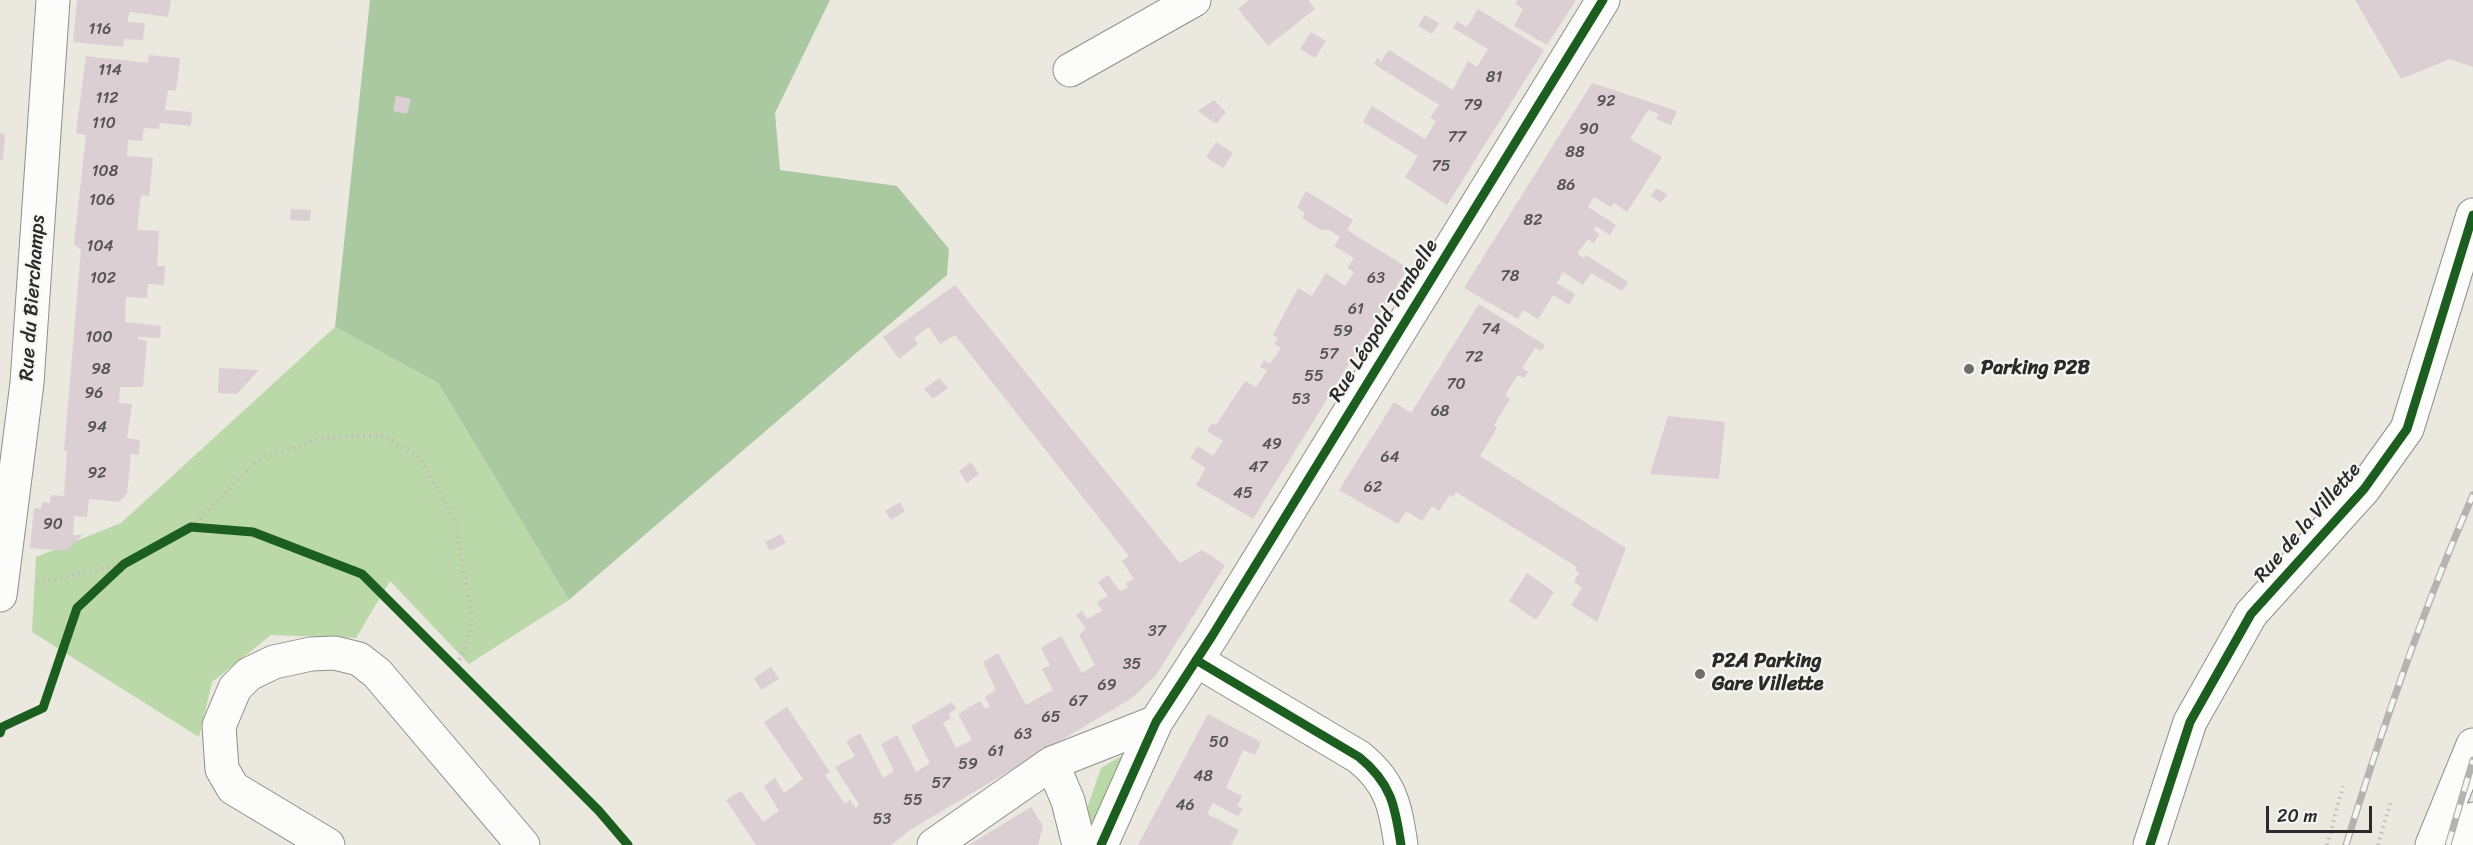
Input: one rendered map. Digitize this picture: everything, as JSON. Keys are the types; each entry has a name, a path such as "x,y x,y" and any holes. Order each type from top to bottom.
{"main road":[{"name":"Rue du Bierchamps","path":"0,595 12,397 53,0"},
{"path":"1070,70 1194,0"},
{"name":"Rue Léopold Tombelle","path":"1101,845 1156,722 1603,0"},
{"name":"Rue de la Villette","path":"2150,845 2190,722 2251,614 2364,489 2407,429 2473,215"},
{"path":"328,845 233,788 222,769 219,726 235,688 249,675 274,662 311,654 335,653 359,658 376,673 523,845"},
{"path":"1196,660 1359,757 1376,770 1386,783 1396,813 1401,845"},
{"path":"934,845 1052,763 1156,722"},
{"path":"2432,845 2473,745"},
{"path":"1052,763 1068,801 1079,845"},
{"path":"2466,845 2473,819"}],"path":[{"path":"181,533 191,528 258,460 322,438 383,435 420,458 454,519 473,621 457,668"},
{"path":"191,528 201,528"},
{"path":"108,578 134,558"},
{"path":"1,589 124,564"},
{"path":"448,660 465,676"},
{"path":"2327,845 2343,786"},
{"path":"2378,845 2391,800"}],"green space":[{"path":"370,0 830,0 775,113 780,170 897,186 949,249 947,275 569,600 438,383 335,327"},
{"path":"335,327 438,383 569,600 469,664 390,581 356,638 271,635 212,682 199,737 32,632 36,557 121,523"},
{"path":"1128,752 1097,826 1083,820 1101,768"}],"building":[{"path":"77,0 171,0 168,17 130,12 127,22 145,23 143,40 124,39 123,47 73,42"},
{"path":"1249,0 1308,0 1315,9 1268,46 1238,9"},
{"path":"1518,0 1576,0 1547,45 1514,26 1523,9 1515,4"},
{"path":"2355,0 2473,0 2473,67 2450,59 2401,79"},
{"path":"1478,9 1544,50 1447,205 1405,177 1418,156 1363,122 1372,106 1425,139 1436,121 1430,118 1439,105 1374,64 1377,58 1381,61 1389,50 1453,90 1468,61 1477,67 1488,49 1453,28 1457,21 1467,27"},
{"path":"1425,15 1439,23 1432,34 1418,26"},
{"path":"1311,32 1326,41 1315,58 1300,49"},
{"path":"149,55 180,58 176,91 168,90 165,110 192,112 191,126 160,123 159,129 144,128 142,141 128,140 127,156 153,158 149,196 141,195 137,230 159,231 157,266 165,266 164,285 148,284 147,298 126,297 125,322 161,326 160,338 138,337 138,339 147,341 143,387 120,387 119,403 132,404 127,438 140,440 139,455 131,454 127,494 119,502 89,499 87,517 74,516 73,535 83,535 66,551 30,548 34,508 41,509 42,502 50,503 51,495 64,496 67,451 64,451 81,250 74,244 86,135 76,133 86,56 148,63"},
{"path":"1592,83 1677,111 1671,125 1656,119 1659,114 1648,110 1630,139 1662,157 1627,212 1614,203 1611,207 1594,197 1588,207 1616,225 1610,235 1596,226 1594,230 1599,234 1594,243 1588,239 1577,254 1584,258 1586,255 1628,282 1622,291 1591,273 1583,285 1563,272 1557,283 1575,294 1569,305 1553,295 1538,319 1523,310 1518,319 1464,288"},
{"path":"396,96 411,99 407,114 393,111"},
{"path":"1214,100 1226,112 1216,124 1198,111"},
{"path":"0,133 5,134 3,160 0,160"},
{"path":"1216,142 1233,153 1223,168 1206,157"},
{"path":"1656,188 1667,194 1661,203 1651,196"},
{"path":"1306,191 1353,220 1347,230 1408,268 1253,519 1196,485 1206,468 1190,458 1198,446 1213,456 1223,441 1207,431 1212,423 1216,425 1245,381 1256,387 1261,380 1267,370 1260,367 1264,360 1270,364 1281,348 1274,344 1278,338 1273,335 1298,288 1312,296 1326,273 1345,286 1354,272 1347,268 1354,258 1334,246 1340,237 1329,230 1321,230 1302,218 1305,213 1297,208"},
{"path":"291,209 311,210 310,221 290,220"},
{"path":"955,285 1180,563 1202,550 1225,565 1156,675 1132,698 910,830 891,845 756,845 726,800 741,791 763,822 779,811 764,786 775,778 784,793 803,779 764,722 787,707 830,772 825,775 845,804 850,800 856,808 859,805 835,767 855,756 846,741 860,733 883,778 894,771 881,744 897,735 916,772 930,763 911,726 952,702 956,709 949,713 951,718 943,723 956,748 972,740 958,714 980,701 985,709 990,707 985,697 996,690 983,662 998,653 1026,705 1053,690 1042,669 1050,665 1041,648 1061,636 1082,673 1095,665 1079,635 1086,628 1076,615 1082,611 1087,619 1102,611 1097,602 1108,596 1098,582 1108,575 1120,591 1128,588 1126,583 1134,579 1122,561 1129,556 955,335 940,344 929,327 914,338 918,344 899,359 883,337"},
{"path":"1479,304 1545,345 1542,351 1535,348 1522,368 1528,372 1524,378 1518,375 1505,395 1510,399 1494,425 1497,428 1480,456 1626,548 1597,622 1571,605 1582,588 1574,582 1579,573 1575,570 1577,567 1456,492 1453,497 1450,495 1439,511 1432,506 1422,521 1406,511 1398,524 1339,490 1394,402 1411,413"},
{"path":"219,368 259,370 237,394 218,393"},
{"path":"939,378 948,388 933,399 924,389"},
{"path":"1668,416 1725,422 1719,479 1650,474"},
{"path":"971,462 979,474 967,483 959,471"},
{"path":"900,502 905,511 891,520 885,511"},
{"path":"781,534 786,543 770,551 765,542"},
{"path":"1527,573 1554,592 1536,620 1509,601"},
{"path":"771,667 779,679 761,690 754,678"},
{"path":"1208,714 1261,742 1255,755 1243,750 1226,788 1242,796 1237,806 1243,809 1238,816 1213,803 1207,814 1239,830 1231,845 1138,845"},
{"path":"1031,807 1043,826 1038,845 969,845"}],"railway":[{"path":"2346,845 2405,668 2437,581 2473,495"},
{"path":"2448,845 2473,760"}],"cycle path":[{"path":"1101,845 1156,722 1212,636 1603,0"},
{"path":"2150,845 2190,722 2251,614 2364,489 2407,429 2473,215"},
{"path":"0,733 2,727 43,708 77,608 124,564 191,527 253,532 362,574 599,811 628,845"},
{"path":"1196,660 1359,757 1378,776 1390,796 1401,845"}],"place":[{"name":"Parking P2B","path":"1969,369"},
{"name":"P2A Parking Gare Villette","path":"1700,674"}]}
